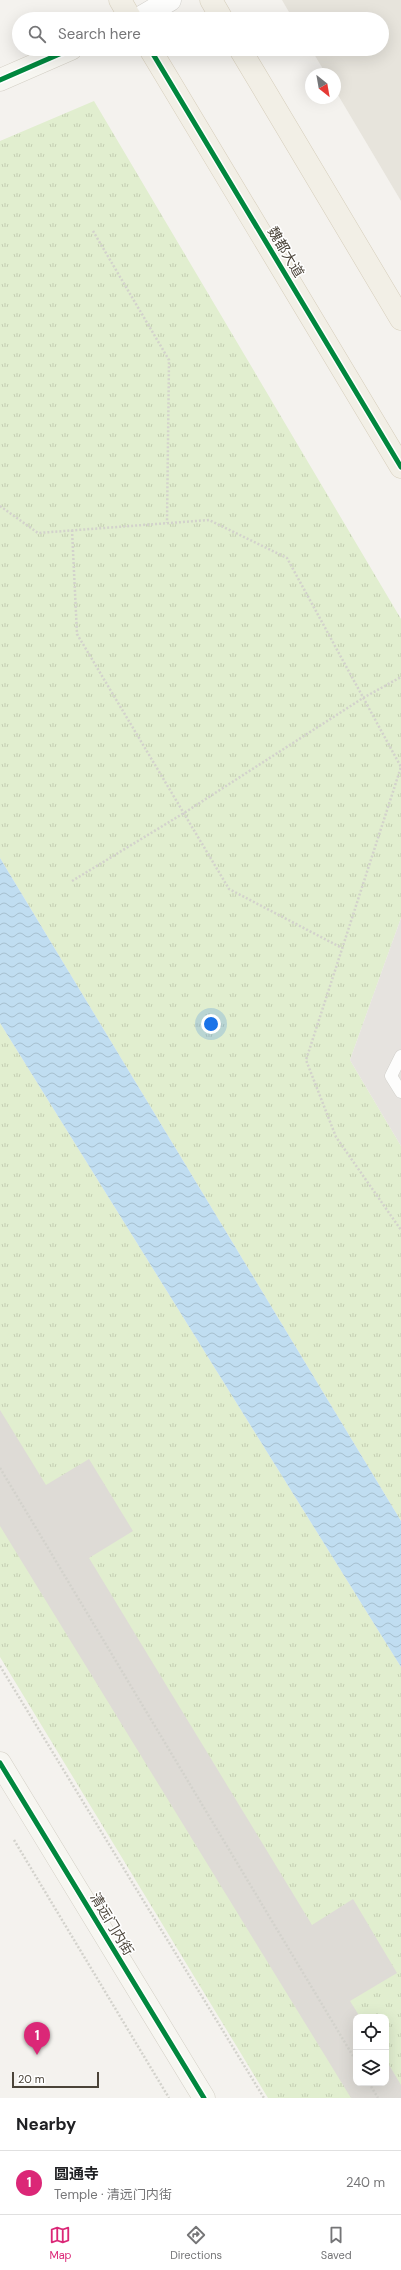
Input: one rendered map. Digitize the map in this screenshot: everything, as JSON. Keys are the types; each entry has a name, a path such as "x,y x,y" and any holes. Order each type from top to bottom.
{"main road":[{"path":"120,0 128,12"},
{"path":"211,0 218,12"},
{"path":"0,80 55,56"},
{"name":"魏都大道","path":"154,56 401,467"},
{"path":"244,56 401,319"},
{"name":"清远门内街","path":"0,1763 204,2098"}],"street":[{"path":"150,12 170,0"}],"lane":[{"path":"401,1056 391,1076 401,1092"}],"path":[{"path":"93,231 170,360 167,523"},
{"path":"0,506 38,533 209,520 287,558 401,767 306,1060 336,1137 401,1230"},
{"path":"72,530 77,634 229,889 342,948"},
{"path":"72,881 184,813 363,698 401,677"},
{"path":"0,1468 353,2056"},
{"path":"0,1666 264,2098"},
{"path":"12,1838 169,2098"},
{"path":"371,2086 378,2098"}],"shaded area":[{"path":"282,0 401,0 401,201 341,100 341,68 322,68 315,56 389,56 389,12 289,12"},
{"path":"401,918 401,1146 350,1060"}],"green space":[{"path":"94,101 401,619 401,918 350,1060 401,1146 401,1521 0,858 0,141"},
{"path":"0,1023 401,1667 401,2098 268,2098 0,1657"}],"water":[{"path":"0,858 401,1521 401,1667 0,1023"}],"building":[{"path":"0,1410 46,1485 89,1459 133,1531 89,1558 312,1925 353,1899 397,1973 350,2001 358,2014 353,2014 353,2086 389,2086 389,2065 401,2085 401,2098 351,2098 0,1526"}],"cycle path":[{"path":"0,80 55,56"},
{"path":"154,56 401,467"},
{"path":"0,1763 204,2098"}],"place":[{"name":"圆通寺","path":"37,2055"}]}
